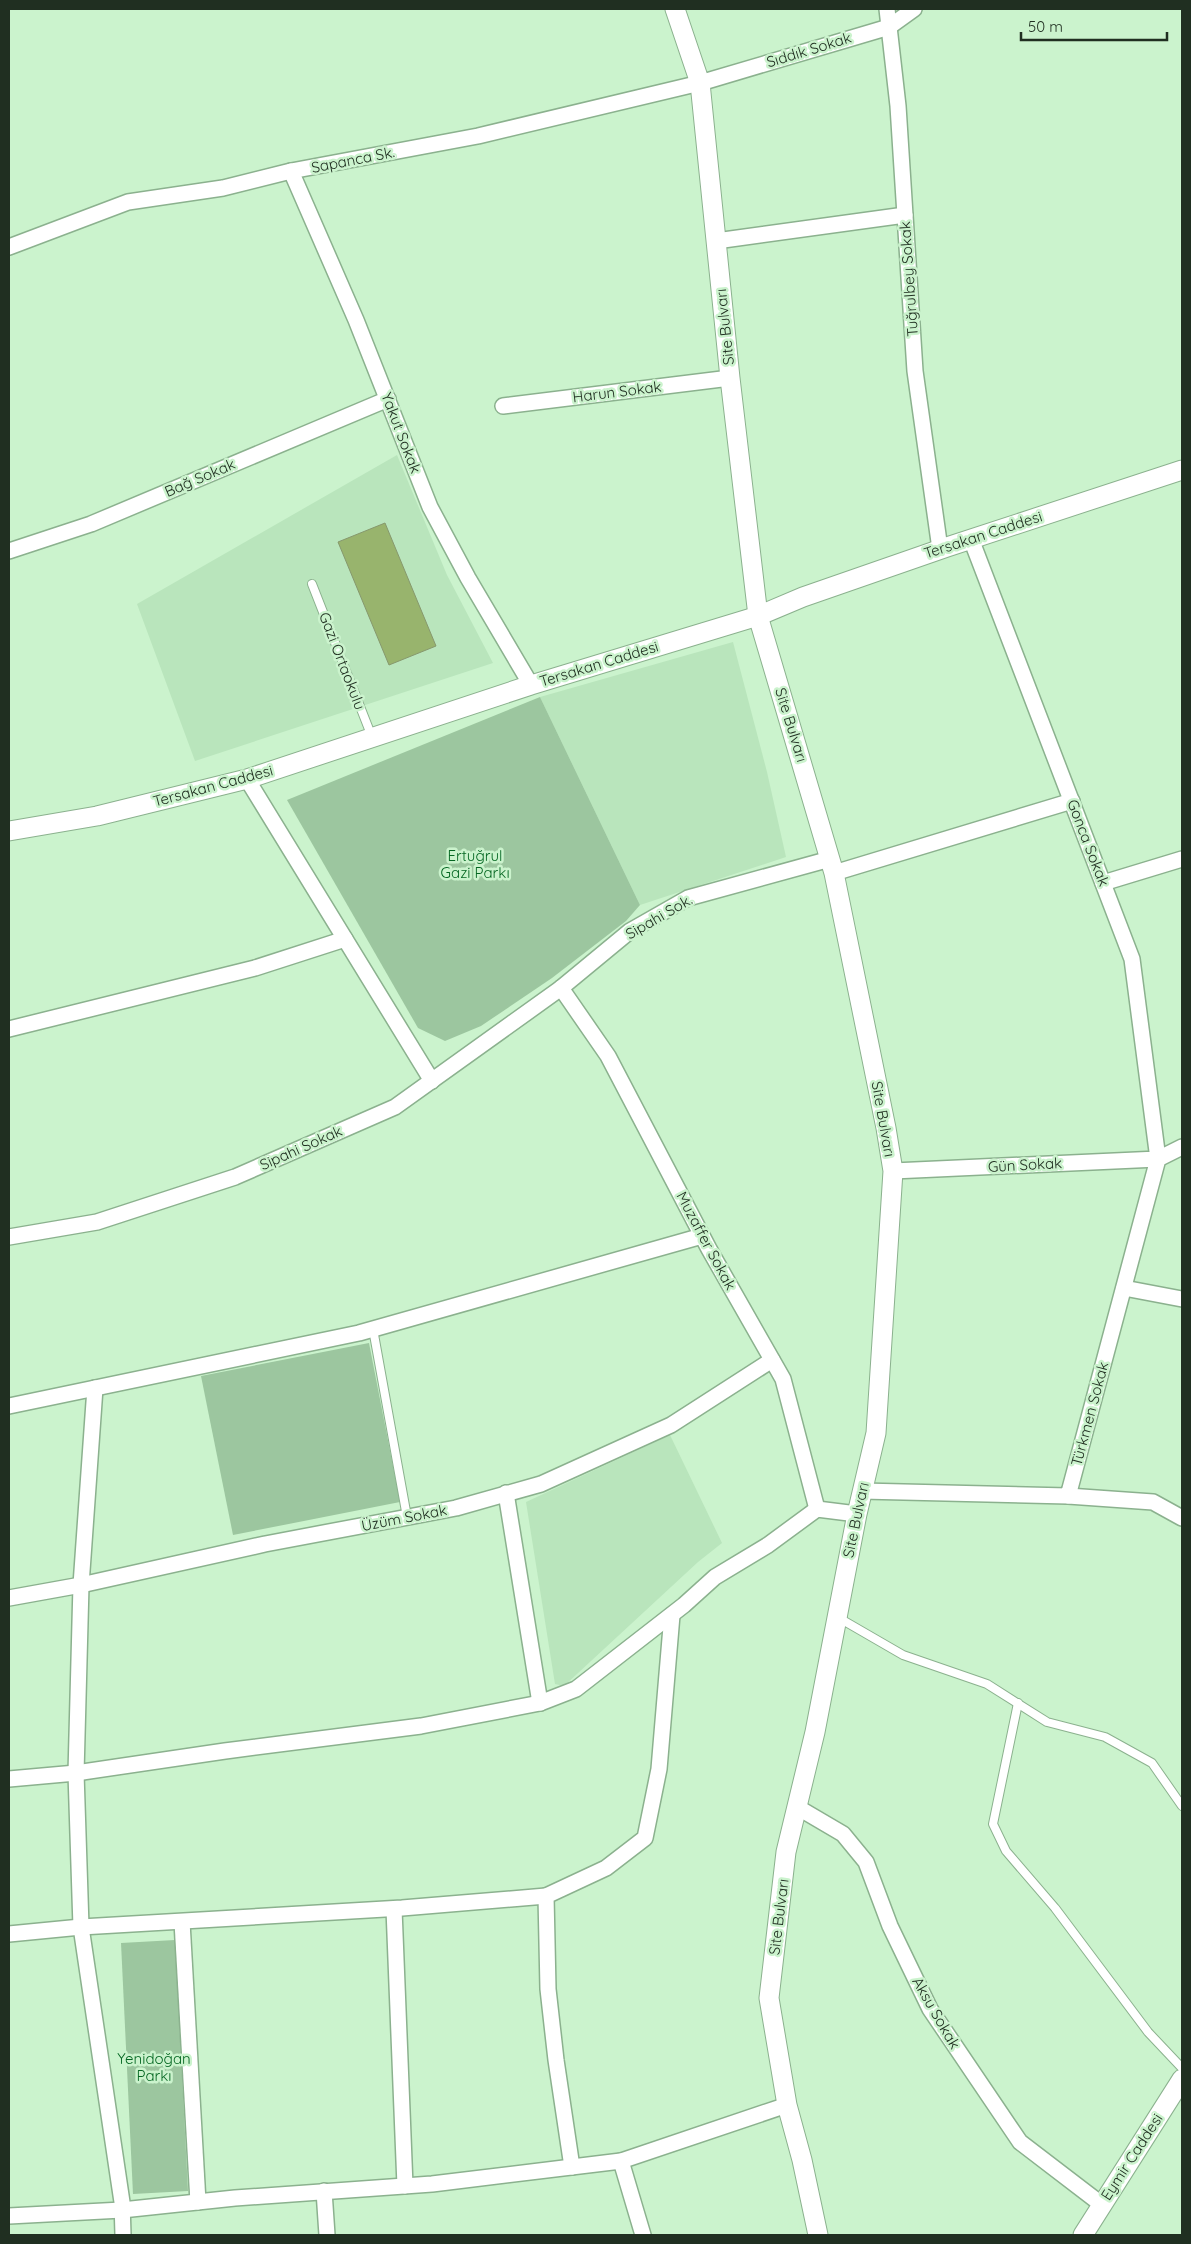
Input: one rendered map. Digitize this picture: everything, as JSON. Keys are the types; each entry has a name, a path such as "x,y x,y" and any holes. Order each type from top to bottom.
{"street":[{"name":"Site Bulvarı","path":"675,9 700,83 730,378 758,616 832,866 886,1128 892,1171 876,1433 857,1514 815,1732 786,1852 769,1998 787,2105 802,2160 818,2235"},
{"name":"Tuğrulbey Sokak","path":"887,9 898,106 915,371 940,549"},
{"name":"Sıddık Sokak","path":"700,83 889,27 914,9"},
{"name":"Sapanca Sk.","path":"9,247 128,202 223,188 291,171 478,136 700,83"},
{"name":"Yakut Sokak","path":"291,171 388,399 430,507 468,578 531,685"},
{"path":"716,242 905,215"},
{"name":"Harun Sokak","path":"503,406 730,378"},
{"name":"Bağ Sokak","path":"9,551 90,524 388,399"},
{"name":"Tersakan Caddesi","path":"9,831 97,816 247,779 531,685 758,616 803,597 940,549 1182,470"},
{"name":"Gonca Sokak","path":"972,539 1132,958 1158,1159"},
{"path":"247,779 432,1081"},
{"name":"Sipahi Sok.","path":"561,988 630,931 688,898 832,866 1072,801"},
{"path":"1104,882 1182,860"},
{"path":"9,1029 255,968 345,939"},
{"name":"Sipahi Sokak","path":"9,1237 97,1222 235,1177 395,1107 561,988"},
{"name":"Muzaffer Sokak","path":"561,988 608,1056 702,1236 783,1379 817,1509"},
{"path":"1158,1159 1182,1147"},
{"name":"Gün Sokak","path":"892,1171 1158,1159"},
{"name":"Türkmen Sokak","path":"1068,1496 1158,1159"},
{"path":"9,1406 373,1329 702,1236"},
{"path":"1124,1288 1182,1299"},
{"name":"Üzüm Sokak","path":"9,1598 82,1585 265,1544 456,1508 541,1484 671,1425 772,1360"},
{"path":"95,1388 82,1585 76,1773 81,1927 122,2210 123,2235"},
{"path":"862,1491 1068,1496 1153,1502 1182,1518"},
{"path":"506,1494 540,1704"},
{"path":"9,1779 76,1773 224,1751 421,1726 540,1704 576,1689 672,1614 715,1577 768,1545 817,1509 857,1514"},
{"path":"9,1934 81,1927 182,1922 277,1914 394,1909 546,1896 606,1868 644,1838 659,1769 672,1614"},
{"name":"Aksu Sokak","path":"797,1807 843,1834 866,1862 890,1926 930,2009 1020,2142 1101,2204"},
{"path":"546,1896 548,1989 556,2060 572,2167"},
{"path":"394,1909 405,2186"},
{"path":"182,1922 198,2202"},
{"name":"Eymir Caddesi","path":"1083,2235 1182,2079"},
{"path":"9,2216 122,2210 198,2202 405,2186 622,2161 787,2105"},
{"path":"622,2161 643,2235"},
{"path":"324,2192 327,2235"}],"lane":[{"name":"Gazi Ortaokulu","path":"312,584 372,737"},
{"path":"373,1329 407,1517"},
{"path":"837,1617 903,1655 987,1684 1047,1722 1105,1737 1152,1763 1182,1806"},
{"path":"1018,1704 993,1824 1006,1851 1054,1908 1148,2032 1182,2068"}],"shaded area":[{"path":"397,455 447,575 493,663 195,761 137,604"},
{"path":"733,642 767,772 786,857 640,905 540,697"},
{"path":"670,1435 722,1543 698,1562 564,1686 555,1684 526,1502"}],"green space":[{"name":"Ertuğrul Gazi Parkı","path":"540,697 640,905 626,921 552,978 481,1026 445,1041 418,1028 287,800"},
{"path":"369,1343 400,1502 233,1535 201,1376"},
{"name":"Yenidoğan Parkı","path":"175,1940 188,2191 133,2194 121,1943"}],"building":[{"path":"385,523 436,646 389,665 338,542"}]}
